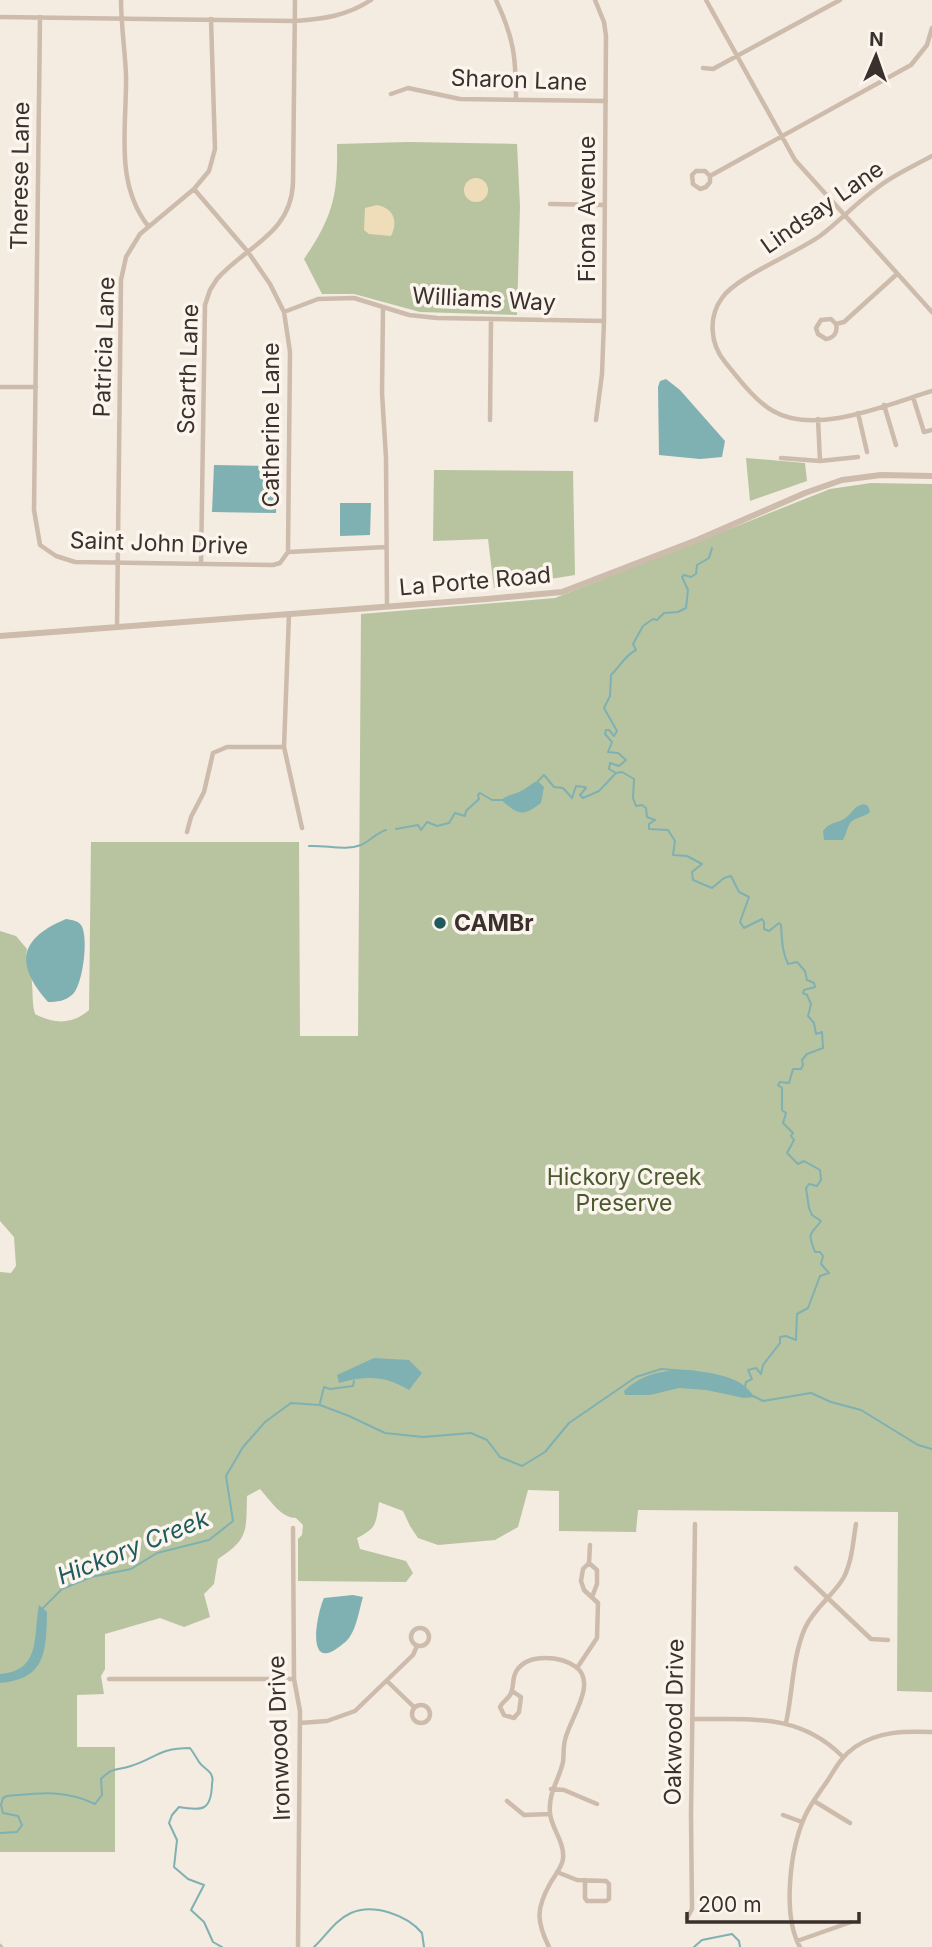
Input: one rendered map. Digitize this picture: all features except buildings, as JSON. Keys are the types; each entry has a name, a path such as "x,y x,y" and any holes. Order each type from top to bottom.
{"street":[{"path":"121,0 126,78 125,171 132,201 148,226"},
{"name":"Scarth Lane","path":"201,564 205,305 217,279 276,229 292,198 295,0"},
{"path":"0,17 295,21 330,18 371,0"},
{"path":"496,0 510,31 514,48 516,100"},
{"name":"Fiona Avenue","path":"595,0 606,31 604,321 602,374 596,420"},
{"path":"706,0 795,160 932,312"},
{"path":"703,68 713,69 840,0"},
{"name":"Therese Lane","path":"40,17 34,510 40,545"},
{"name":"Patricia Lane","path":"117,627 121,281 130,250 148,226 194,189 209,171 215,149 211,19"},
{"path":"710,176 911,65 927,45 932,28"},
{"name":"Sharon Lane","path":"391,94 408,88 460,99 606,101"},
{"name":"Lindsay Lane","path":"932,156 882,184 822,234 795,252 731,288 717,306 712,323 715,346 723,360 760,401 773,411 789,417 828,419 932,391"},
{"path":"699,170 710,176 709,185 703,188 695,186 692,181 694,173 699,170"},
{"name":"Catherine Lane","path":"194,189 247,252 270,284 284,312 290,352 288,552"},
{"path":"550,204 604,205"},
{"path":"836,324 844,323 897,274"},
{"name":"Williams Way","path":"284,312 312,300 354,298 410,315 437,318 604,321"},
{"path":"383,308 387,605"},
{"path":"831,319 836,324 837,331 830,338 820,337 817,331 819,322 831,319"},
{"path":"490,420 491,320"},
{"path":"0,387 36,387"},
{"path":"913,397 924,432 932,430"},
{"path":"884,405 897,445"},
{"path":"858,413 867,452"},
{"path":"818,419 820,461"},
{"path":"780,458 820,461 858,457"},
{"name":"La Porte Road","path":"0,636 562,592 842,480 881,475 932,476"},
{"name":"Saint John Drive","path":"40,545 56,556 75,562 273,565 281,563 288,552"},
{"path":"288,552 386,547"},
{"path":"289,614 284,747 302,828"},
{"path":"187,832 191,817 204,792 210,758 216,751 227,747 284,747"},
{"name":"Oakwood Drive","path":"687,1919 692,1909 695,1524"},
{"path":"786,1723 796,1655 804,1631 809,1619 843,1578 851,1556 856,1524"},
{"name":"Ironwood Drive","path":"293,1528 294,1679 300,1723 298,1947"},
{"path":"577,1668 597,1639 598,1602 584,1590 581,1581 583,1569 589,1563 590,1545"},
{"path":"589,1563 597,1570 597,1584 592,1597"},
{"path":"796,1568 871,1639 888,1640"},
{"path":"420,1627 426,1630 429,1639 426,1644 417,1646 412,1643 410,1637 412,1631 420,1627"},
{"path":"300,1723 327,1721 345,1716 365,1702 414,1655 417,1646"},
{"path":"512,1691 520,1694 520,1704 518,1716 508,1718 500,1711 500,1707 512,1691 512,1679 517,1668 541,1658 555,1659 577,1668 585,1680 584,1695 564,1741 563,1762 551,1788 550,1814 562,1848 563,1860 545,1892 538,1912 541,1930 549,1947"},
{"path":"109,1679 294,1679"},
{"path":"387,1681 414,1707"},
{"path":"422,1705 428,1708 428,1720 420,1723 414,1721 411,1716 414,1707 422,1705"},
{"path":"692,1719 786,1723 815,1734 842,1756"},
{"path":"800,1947 791,1913 794,1846 802,1822 814,1801 842,1756 857,1745 895,1731 932,1732"},
{"path":"551,1788 564,1790 597,1804"},
{"path":"507,1801 524,1815 550,1814"},
{"path":"814,1801 850,1823"},
{"path":"783,1815 802,1822"},
{"path":"557,1872 571,1879 606,1881 609,1884 609,1899 587,1901 585,1880"},
{"path":"797,1941 851,1922"}],"green space":[{"path":"337,144 517,144 520,206 517,315 420,312 354,294 322,294 304,259 322,230 332,205"},
{"path":"746,458 805,463 807,481 750,501"},
{"path":"434,470 573,471 575,575 494,588 488,539 433,541"},
{"name":"Hickory Creek Preserve","path":"871,483 932,484 932,1692 897,1691 898,1512 638,1510 636,1532 559,1531 559,1491 528,1490 518,1527 495,1540 438,1545 418,1538 403,1511 379,1502 374,1524 357,1538 360,1549 406,1561 413,1573 406,1582 298,1581 298,1539 302,1535 303,1525 296,1518 281,1512 260,1489 247,1496 246,1526 241,1540 218,1559 214,1584 204,1594 210,1617 184,1627 160,1618 105,1634 105,1669 101,1676 104,1694 77,1695 77,1747 115,1747 115,1852 0,1852 0,1272 11,1273 16,1266 14,1237 0,1221 0,931 16,936 27,949 35,1014 56,1021 76,1018 89,1010 91,842 299,842 300,1036 358,1036 361,614 555,598 830,489"}],"sand":[{"path":"476,178 485,181 488,190 485,199 476,202 467,199 464,190 467,181"},
{"path":"377,205 387,209 393,216 391,236 369,234 364,230 365,208"}],"water":[{"path":"666,379 680,390 725,441 722,457 700,459 659,455 658,387 660,381"},
{"path":"214,465 277,466 276,513 212,512"},
{"path":"340,503 371,503 370,535 340,536"},
{"path":"538,781 544,787 541,803 529,811 517,811 501,800 520,792"},
{"path":"864,804 870,812 850,823 843,840 824,840 823,831 826,828"},
{"path":"66,919 81,925 85,939 80,981 77,989 67,998 48,1002 30,976 27,954 38,935"},
{"path":"374,1358 409,1360 422,1373 409,1390 375,1378 339,1383 337,1375"},
{"path":"690,1370 734,1380 742,1384 754,1397 744,1398 706,1390 679,1388 650,1395 625,1395 624,1391 646,1376"},
{"path":"353,1595 363,1597 352,1634 338,1648 323,1653 316,1642 316,1632 324,1598"},
{"path":"39,1605 47,1612 46,1639 41,1660 27,1676 0,1683 0,1674 23,1666 29,1659 33,1650"}],"waterway":[{"path":"616,773 609,769 610,763 619,766 626,760 618,753 608,752 612,742 605,734 606,730 614,736 617,731 604,708 610,696 611,675 628,655 636,650 633,644 643,626 653,619 657,620 664,613 678,612 686,608 688,590 682,577 696,574 697,565 709,558 712,548"},
{"path":"538,781 544,775 554,787 563,788 572,798 576,786 584,787 586,788 580,795 583,798 599,791 616,773 622,772 634,779 633,798 636,806 642,805 646,808 647,817 655,820 649,824 649,829 668,830 675,841 673,855 687,856 702,864 692,872 693,880 712,888 731,876 739,892 749,897 740,922 744,928 762,919 764,929 769,931 779,923 788,964 797,962 805,971 807,980 814,983 815,987 804,990 803,993 811,1004 808,1016 814,1023 816,1034 822,1032 823,1048 807,1054 802,1060 801,1069 793,1069 789,1083 780,1082 778,1085 782,1088 782,1110 786,1113 783,1123 793,1133 791,1136 794,1140 787,1153 798,1164 804,1161 820,1170 821,1180 817,1186 809,1184 806,1188 812,1215 821,1221 811,1234 811,1240 815,1252 820,1252 823,1256 821,1264 829,1273 820,1276 808,1308 797,1314 796,1340 780,1337 780,1343 763,1365 761,1374 756,1368 748,1370 752,1379 746,1382 745,1387"},
{"path":"396,829 418,825 421,830 427,822 437,826 449,823 455,813 465,816 466,811 479,799 480,793 492,800 501,800"},
{"path":"309,846 355,847 386,830"},
{"name":"Hickory Creek","path":"42,1609 62,1589 91,1577 131,1569 157,1553 209,1540 233,1521 226,1476 243,1447 265,1422 291,1403 320,1405 385,1433 423,1437 471,1433 487,1440 500,1457 522,1466 545,1452 569,1423 636,1377 661,1369 686,1371"},
{"path":"320,1403 324,1387 330,1389 353,1386 354,1381"},
{"name":"Hickory Creek","path":"753,1396 763,1401 811,1393 861,1410 918,1445 932,1449"},
{"path":"0,1833 17,1832 22,1825 18,1816 3,1813 1,1805 3,1798 7,1796 62,1794 95,1804 102,1795 101,1779 109,1772 164,1752 190,1748 200,1764 211,1774 211,1794 204,1807 179,1807 172,1815 169,1823 177,1840 174,1867 188,1879 204,1885 191,1910 204,1922 213,1942 222,1947"},
{"path":"314,1947 345,1916 369,1909 389,1912 408,1921 422,1933 424,1947"},
{"path":"694,1947 702,1940 732,1934 739,1941 740,1947"}],"place":[{"name":"CAMBr","path":"440,923"}]}
